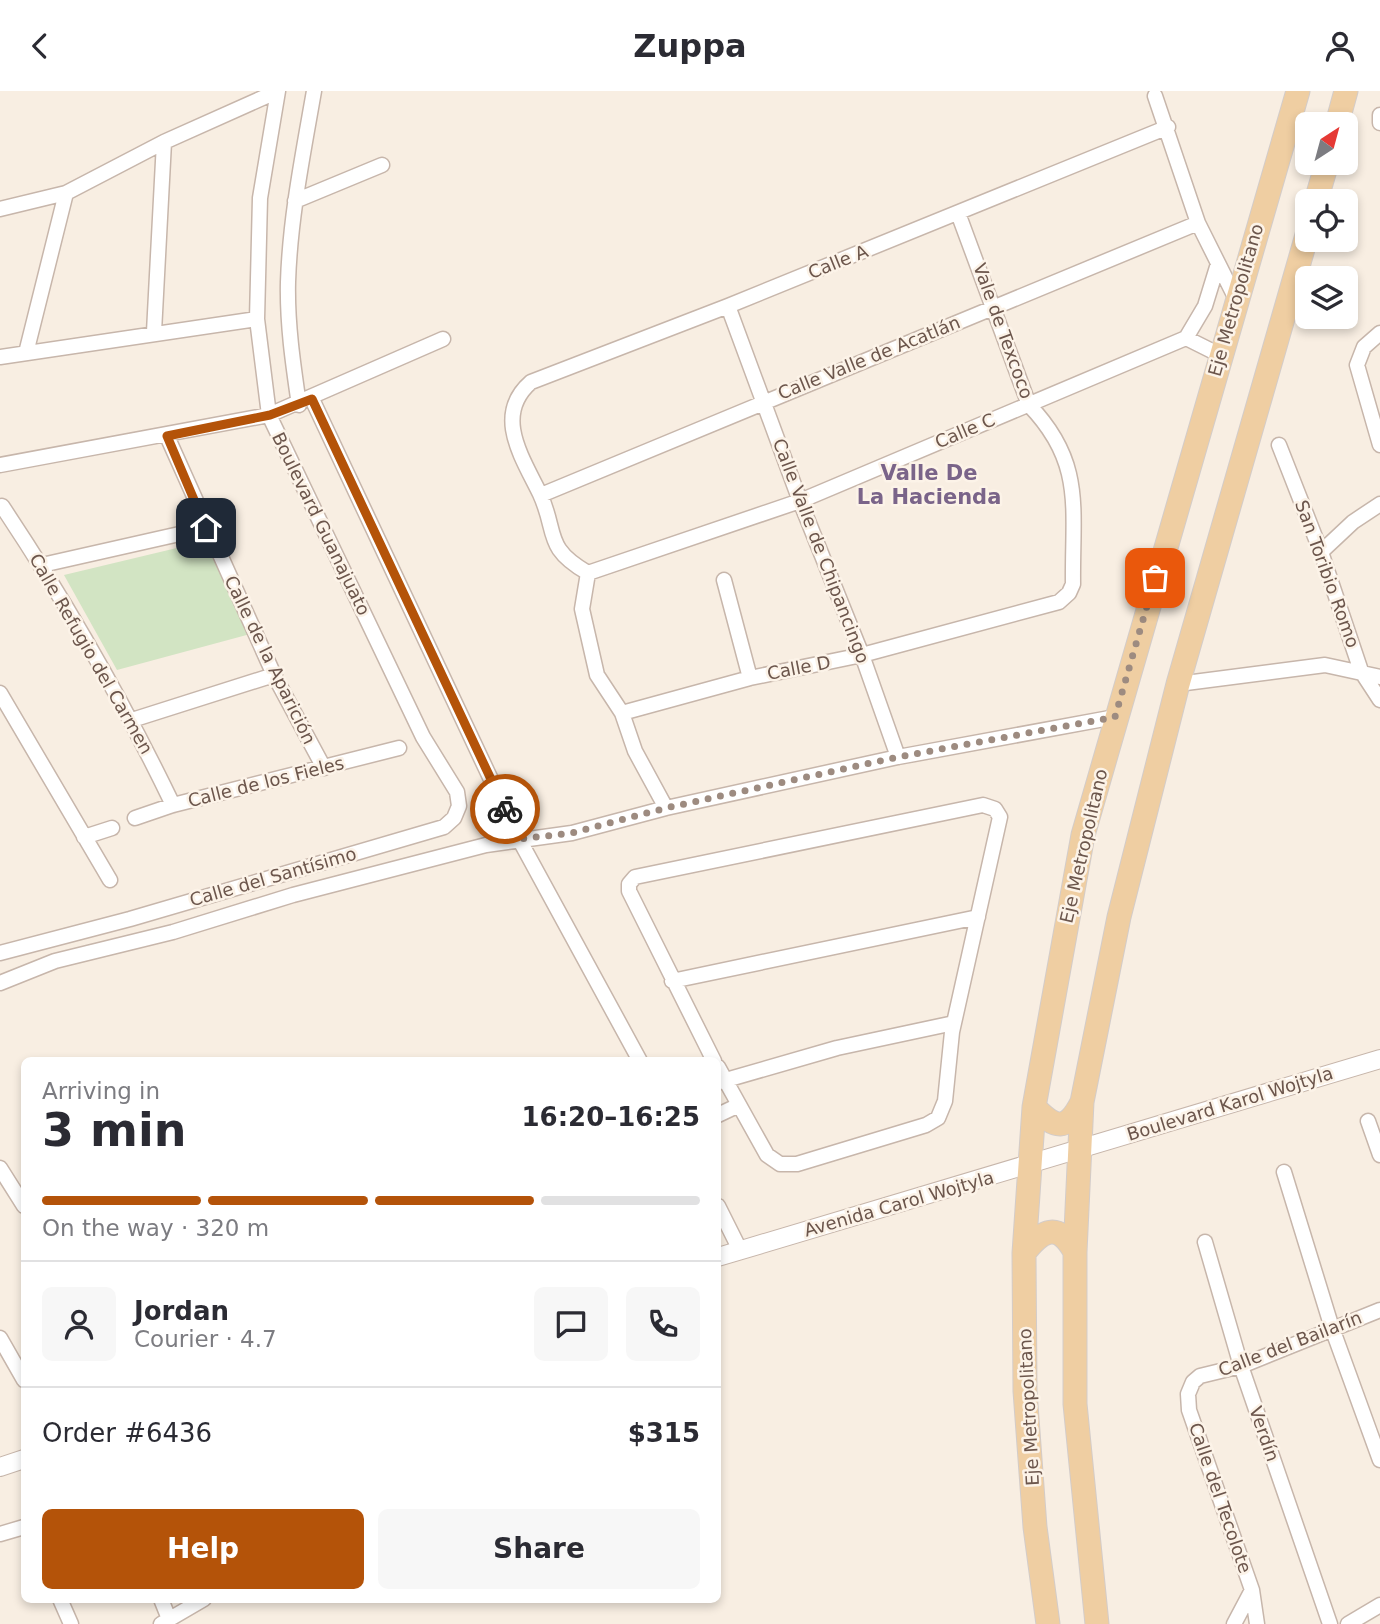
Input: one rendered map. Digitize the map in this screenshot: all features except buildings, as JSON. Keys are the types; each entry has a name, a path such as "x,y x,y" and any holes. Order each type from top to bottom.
{"main road":[{"name":"Eje Metropolitano","path":"1048,1624 1035,1527 1025,1391 1024,1253 1027,1166 1034,1107 1069,899 1083,835 1298,91"},
{"path":"1340,112 1346,91"},
{"path":"1097,1624 1075,1404 1075,1252 1082,1102 1119,917 1178,684 1302,252"},
{"path":"1034,1107 1048,1121 1061,1124 1076,1114 1082,1102"},
{"path":"1024,1253 1039,1235 1049,1231 1062,1236 1075,1252"}],"street":[{"path":"0,209 66,193 164,142 278,91"},
{"name":"Boulevard Guanajuato","path":"278,91 260,198 257,319 270,415 423,737"},
{"path":"314,91 295,201 288,283 291,348 306,402 519,839 638,1057"},
{"path":"1155,96 1168,127 1198,223 1217,267 1236,299"},
{"path":"1380,115 1380,122"},
{"name":"Calle A","path":"541,495 524,467 510,422 514,403 531,382 728,306 1168,127"},
{"path":"154,332 164,142"},
{"path":"295,201 382,165"},
{"path":"26,353 66,193"},
{"name":"Vale de Texcoco","path":"958,213 1029,405 1051,428 1063,451 1071,476 1073,584 1069,593 1059,602"},
{"name":"Calle Valle de Acatlán","path":"541,495 1198,223"},
{"path":"1217,267 1205,306 1186,338 1220,355"},
{"name":"Calle Valle de Chipancingo","path":"728,306 800,501 862,655 898,757"},
{"path":"0,357 154,332 257,319"},
{"path":"1380,333 1364,347 1357,365 1378,427 1380,445"},
{"name":"Calle C","path":"588,573 800,501 1186,338"},
{"path":"0,465 270,415 306,402 443,339"},
{"name":"Calle de la Aparición","path":"167,436 274,675 324,768"},
{"name":"San Toribio Romo","path":"1279,445 1321,552 1361,671 1380,700"},
{"path":"541,495 557,549 588,573 582,609 597,675 622,713 650,783 666,808"},
{"path":"1321,552 1353,522 1380,504"},
{"name":"Calle Refugio del Carmen","path":"2,506 42,565 132,720 173,805"},
{"path":"42,565 206,528"},
{"path":"724,580 750,678"},
{"name":"Calle D","path":"622,713 750,678 862,655 1059,602"},
{"path":"1178,684 1325,665 1380,677"},
{"path":"132,720 274,675"},
{"path":"0,693 110,880"},
{"path":"0,983 55,961 173,932 293,895 485,845 572,833 666,808 898,757 1115,717"},
{"name":"Calle del Santísimo","path":"0,953 130,919 443,827 454,818 459,806 457,792 423,737"},
{"name":"Calle de los Fieles","path":"135,818 173,805 399,748"},
{"path":"712,1057 629,891 629,884 635,877 984,805 995,809 1000,817 954,1023 945,1101 938,1118 926,1125 797,1164 780,1164 767,1155 721,1078"},
{"path":"84,837 111,828"},
{"path":"672,981 978,917"},
{"path":"721,1076 954,1023"},
{"name":"Boulevard Karol Wojtyla","path":"1079,1150 1380,1059"},
{"path":"721,1114 738,1105"},
{"path":"1368,1121 1380,1155"},
{"name":"Avenida Carol Wojtyla","path":"721,1256 1079,1150"},
{"path":"0,1168 21,1201"},
{"path":"1284,1172 1332,1328 1380,1459"},
{"path":"721,1212 740,1250"},
{"name":"Verdín","path":"1205,1242 1241,1366 1330,1624"},
{"name":"Calle del Bailarín","path":"1200,1376 1241,1366 1380,1310"},
{"path":"0,1338 21,1375"},
{"name":"Calle del Tecolote","path":"1200,1376 1193,1382 1188,1394 1189,1410 1252,1590 1257,1624"},
{"path":"0,1467 21,1460"},
{"path":"0,1534 21,1528"},
{"path":"1234,1624 1252,1590"},
{"path":"62,1603 71,1624"},
{"path":"162,1603 165,1622 197,1603"},
{"path":"1348,1624 1380,1605"}],"green space":[{"path":"206,541 254,633 117,670 64,575"}],"way so far":[{"path":"505,809 519,839 572,833 666,808 898,757 1115,717 1155,578"}],"district":[{"name":"Valle De La Hacienda","path":"929,485"}],"route":[{"path":"206,528 167,436 270,415 312,399 505,809"}]}
